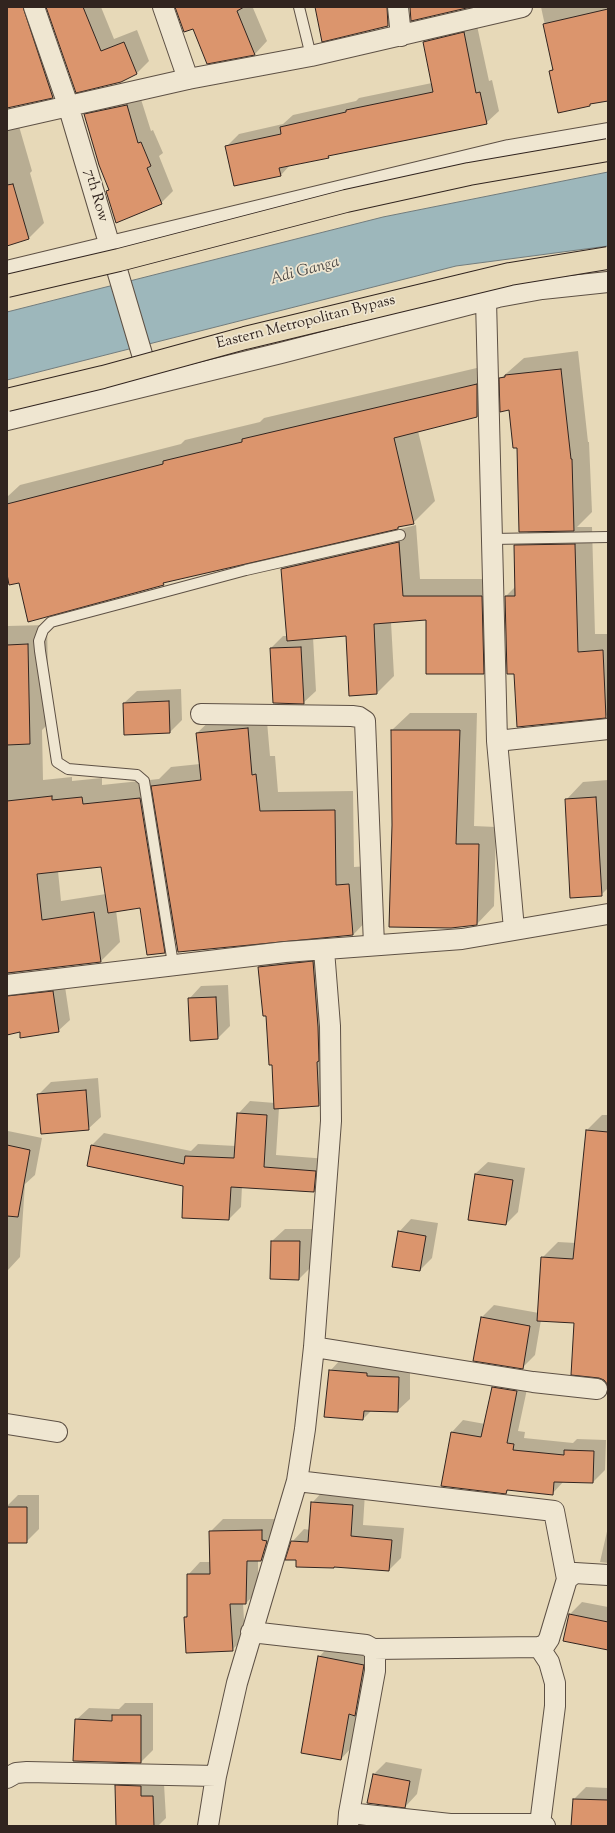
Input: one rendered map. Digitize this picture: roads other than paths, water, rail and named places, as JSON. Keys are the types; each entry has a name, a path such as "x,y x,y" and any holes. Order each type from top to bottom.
{"main road":[{"path":"7,286 119,260 346,201 469,174 608,150"},
{"name":"Eastern Metropolitan Bypass","path":"7,400 103,377 244,338 503,276 608,258"}],"street":[{"name":"7th Row","path":"34,7 68,105 151,386"},
{"path":"163,7 188,78"},
{"path":"398,7 401,36"},
{"path":"7,120 188,78 311,56 522,7"},
{"path":"7,272 109,246 510,150 608,133"},
{"path":"7,420 151,386 486,300 542,289 608,282"},
{"path":"486,300 497,741 514,929"},
{"path":"201,714 352,716 358,717 365,721 367,728 374,946"},
{"path":"497,741 608,729"},
{"path":"7,985 173,964 285,952 462,939 608,914"},
{"path":"208,1826 216,1776 237,1682 297,1480 305,1430 314,1347 330,1121 330,1026 324,950"},
{"path":"314,1347 533,1382 597,1389"},
{"path":"7,1424 57,1432"},
{"path":"297,1480 554,1510 567,1579 549,1639 545,1645 539,1647 372,1649"},
{"path":"567,1579 575,1574 608,1575"},
{"path":"251,1632 366,1645 372,1649 376,1657 375,1670 349,1820 450,1825 543,1825 555,1706 555,1683 549,1662 539,1647"},
{"path":"7,1778 16,1773 27,1772 216,1776"}],"lane":[{"path":"299,7 311,56"},
{"path":"173,964 144,781 137,775 68,769 57,762 40,651 39,641 43,630 51,622 246,570 400,535"},
{"path":"492,539 608,537"}],"water":[{"name":"Adi Ganga","path":"608,172 608,246 456,266 7,380 7,312 383,217"}]}
